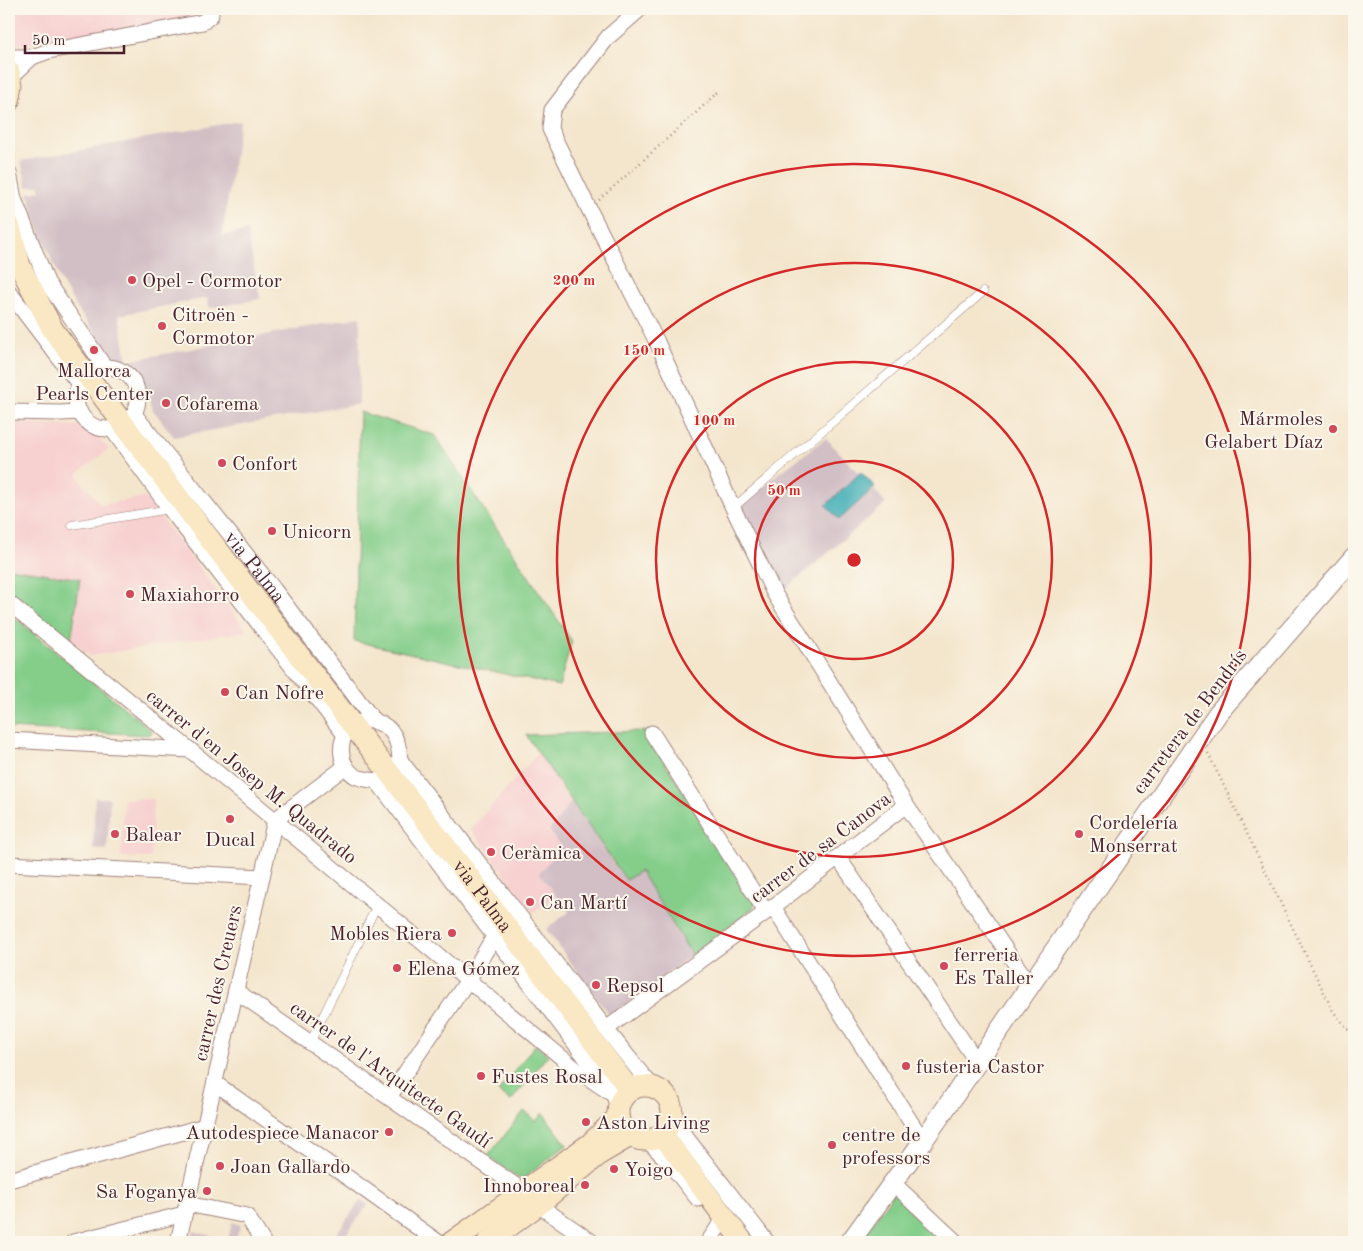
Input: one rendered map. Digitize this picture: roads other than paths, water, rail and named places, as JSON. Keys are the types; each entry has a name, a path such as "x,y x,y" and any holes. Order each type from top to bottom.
{"main road":[{"path":"9,69 11,94 9,101"},
{"name":"via Palma","path":"9,225 20,266 53,330 90,375 349,730 389,771 620,1103"},
{"path":"452,1242 530,1198 601,1153 653,1132 672,1109 665,1094 654,1087 639,1086 620,1103 590,1144 530,1198 488,1242"},
{"path":"620,1103 624,1131 653,1132 743,1242"}],"street":[{"path":"9,69 32,57 49,51 204,22 211,15 211,9"},
{"path":"640,9 608,37 552,110 550,128 657,342 774,593 906,805"},
{"path":"9,173 14,199 47,282 90,375"},
{"path":"9,292 90,375"},
{"path":"114,367 123,370 134,381 139,395 138,405 123,422 102,429 93,426 85,420 76,403 76,393 90,375 114,367"},
{"path":"9,412 80,412"},
{"path":"123,422 170,509 349,730"},
{"name":"via Palma","path":"123,422 278,594 374,720 388,727 399,745 389,771"},
{"name":"carretera de Bendrís","path":"850,1242 923,1141 1198,740 1254,669 1354,557"},
{"name":"carrer d'en Josep M. Quadrado","path":"9,603 190,750 578,1072 620,1103"},
{"path":"374,720 368,720 349,730 341,750 346,766 357,776 389,771"},
{"path":"652,733 923,1141"},
{"path":"9,740 190,750"},
{"path":"274,820 346,766"},
{"name":"via Palma","path":"389,771 494,936 620,1103"},
{"name":"via Palma","path":"389,771 654,1087"},
{"name":"carrer de sa Canova","path":"606,1029 769,910 906,805 1030,985"},
{"name":"carrer des Creuers","path":"178,1242 274,820"},
{"path":"838,856 977,1062"},
{"path":"9,864 262,877"},
{"path":"389,1097 468,980 494,936"},
{"name":"carrer de l'Arquitecte Gaudí","path":"236,991 389,1097 592,1242"},
{"path":"215,1083 438,1242"},
{"path":"9,1180 205,1126"},
{"path":"653,1132 667,1160 733,1242"},
{"path":"653,1132 767,1242"},
{"path":"893,1183 956,1242"},
{"path":"73,1242 186,1209 247,1216 263,1242"},
{"path":"708,1242 719,1226"}],"lane":[{"path":"733,508 983,292"},
{"path":"72,525 170,509"},
{"path":"310,1042 377,905"}],"water":[{"path":"861,472 875,487 839,520 826,505"}],"place":[{"name":"Opel - Cormotor","path":"132,280"},
{"name":"Citroën - Cormotor","path":"162,326"},
{"name":"Mallorca Pearls Center","path":"94,350"},
{"name":"Cofarema","path":"166,403"},
{"name":"Mármoles Gelabert Díaz","path":"1333,429"},
{"name":"Confort","path":"222,463"},
{"name":"Unicorn","path":"272,531"},
{"name":"Maxiahorro","path":"130,594"},
{"name":"Can Nofre","path":"225,692"},
{"name":"Ducal","path":"230,819"},
{"name":"Balear","path":"115,834"},
{"name":"Cordelería Monserrat","path":"1079,834"},
{"name":"Ceràmica","path":"491,852"},
{"name":"Can Martí","path":"530,902"},
{"name":"Mobles Riera","path":"452,933"},
{"name":"ferreria Es Taller","path":"944,966"},
{"name":"Elena Gómez","path":"397,968"},
{"name":"Repsol","path":"596,985"},
{"name":"fusteria Castor","path":"906,1066"},
{"name":"Fustes Rosal","path":"481,1076"},
{"name":"Aston Living","path":"586,1122"},
{"name":"Autodespiece Manacor","path":"389,1132"},
{"name":"centre de professors","path":"832,1145"},
{"name":"Joan Gallardo","path":"220,1166"},
{"name":"Yoigo","path":"614,1169"},
{"name":"Innoboreal","path":"585,1185"},
{"name":"Sa Foganya","path":"207,1191"}]}
